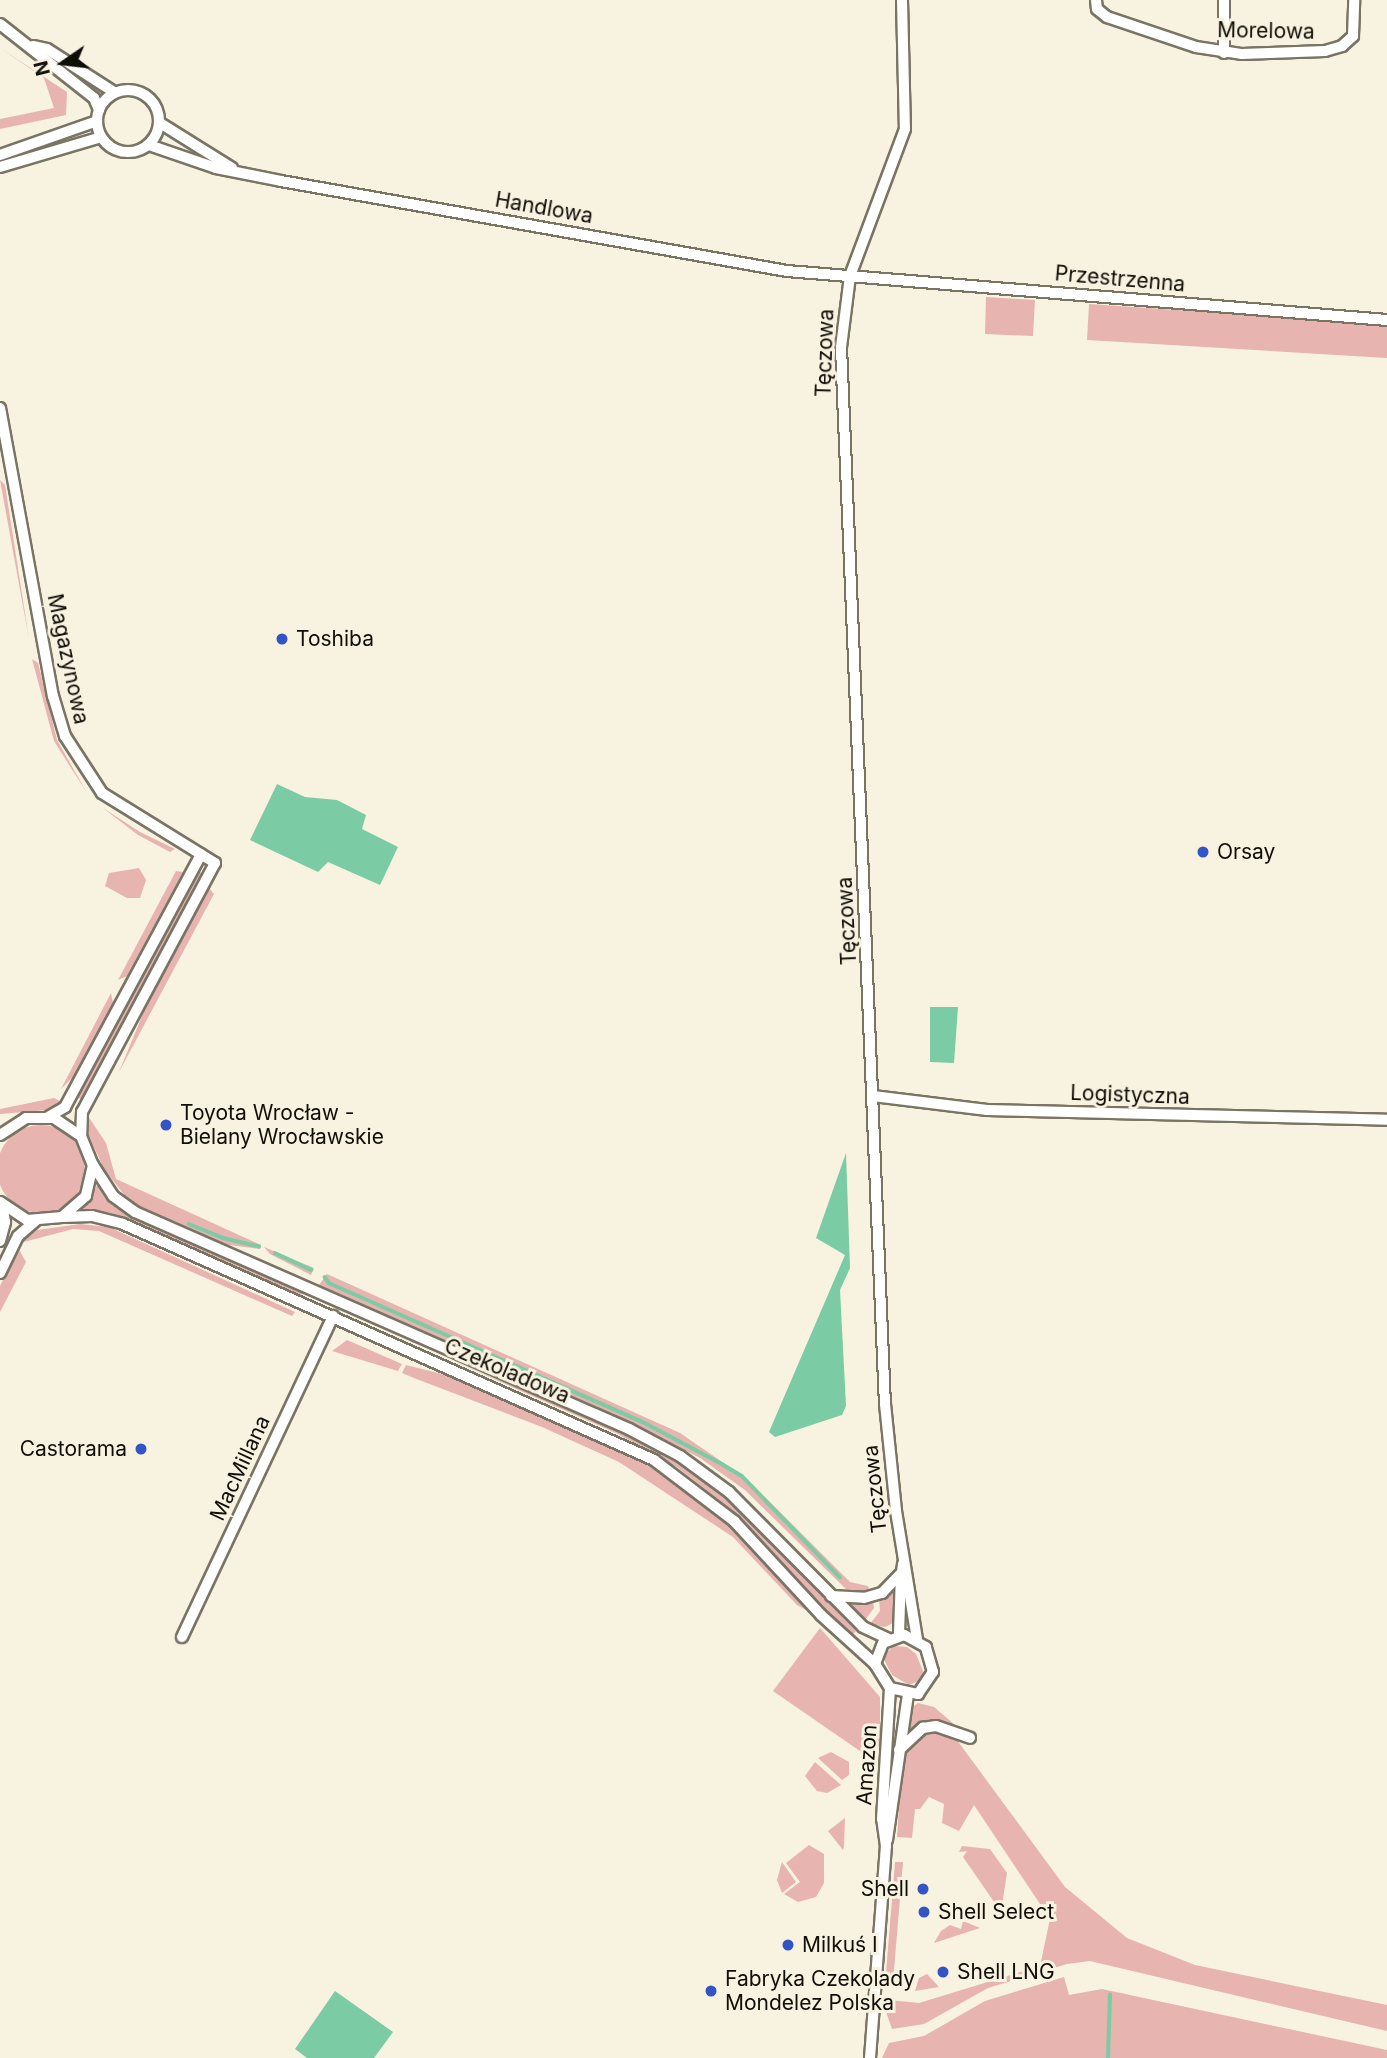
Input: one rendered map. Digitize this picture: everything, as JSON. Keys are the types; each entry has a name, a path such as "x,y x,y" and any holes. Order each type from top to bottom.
{"street":[{"name":"Tęczowa","path":"902,0 905,129 850,276 842,384 885,1405 902,1568 917,1639"},
{"name":"Morelowa","path":"1096,0 1097,9 1107,18 1224,53 1335,50 1350,41 1355,27 1354,0"},
{"path":"1224,0 1224,53"},
{"path":"0,24 33,46 94,98 101,137 118,151 149,145 160,123 149,96 131,90 114,92 47,49 33,46"},
{"path":"0,155 98,115 114,92"},
{"name":"Handlowa","path":"160,123 232,168"},
{"path":"0,167 101,137"},
{"name":"Handlowa","path":"149,145 216,168 232,168 281,181 774,269 850,276"},
{"name":"Przestrzenna","path":"850,276 1387,320"},
{"name":"Magazynowa","path":"0,408 52,696 65,736 102,793 215,863 82,1112 81,1136"},
{"path":"48,1117 65,1107 201,854"},
{"name":"Logistyczna","path":"873,1096 987,1110 1387,1120"},
{"path":"0,1121 48,1117 66,1123 81,1136"},
{"path":"0,1135 26,1118"},
{"name":"Czekoladowa","path":"81,1136 93,1165 113,1196 135,1212 663,1446 729,1492 868,1632 894,1637"},
{"path":"62,1217 86,1196 93,1165"},
{"path":"0,1273 18,1236 35,1221 1,1203"},
{"path":"0,1241 5,1222 1,1203"},
{"name":"Czekoladowa","path":"35,1221 62,1217 106,1218 654,1460 709,1498 821,1615 875,1664"},
{"name":"MacMillana","path":"182,1637 333,1316"},
{"path":"831,1596 874,1596 902,1568"},
{"path":"894,1637 917,1639 930,1652 933,1672 918,1694 908,1695 890,1688 875,1664 894,1637 902,1568"},
{"name":"Amazon","path":"886,1846 882,1819 890,1688"},
{"name":"Amazon","path":"870,2058 886,1846 897,1752 908,1695"},
{"path":"897,1752 923,1728 936,1726 971,1738"}],"shaded area":[{"path":"0,48 67,92 66,115 0,129 0,119 54,108 44,78"},
{"path":"986,297 1035,300 1033,336 985,334"},
{"path":"1089,304 1387,324 1387,358 1087,340"},
{"path":"0,480 5,485 29,639"},
{"path":"32,659 38,663 57,740 87,793 54,741"},
{"path":"277,784 305,797 337,800 366,815 362,829 398,847 380,885 328,862 318,872 250,840"},
{"path":"103,808 140,832 175,849 170,852 138,835"},
{"path":"139,868 146,880 140,898 127,898 105,886 109,873"},
{"path":"198,870 203,875 82,1100 76,1096"},
{"path":"176,871 183,872 127,976 118,980"},
{"path":"209,888 214,894 119,1072 145,1009"},
{"path":"111,993 113,1003 73,1077 61,1089"},
{"path":"930,1007 958,1007 954,1063 930,1062"},
{"path":"54,1098 60,1101 48,1110 0,1114 0,1109"},
{"path":"88,1116 106,1143 116,1179 261,1245 260,1249 222,1244 130,1202 104,1169 88,1134"},
{"path":"32,1125 50,1125 66,1132 78,1144 85,1160 85,1178 78,1194 66,1206 50,1213 32,1213 16,1206 4,1194 -3,1178 -3,1160 4,1144 16,1132"},
{"path":"846,1153 850,1268 840,1290 846,1406 842,1415 775,1437 769,1432 845,1255 816,1238"},
{"path":"97,1185 128,1215 303,1292 301,1296 111,1213 83,1210"},
{"path":"80,1224 109,1227 295,1312 292,1316 99,1231 73,1229 20,1243 37,1230"},
{"path":"264,1247 314,1268 311,1275 270,1254"},
{"path":"18,1248 26,1262 0,1312 0,1286"},
{"path":"327,1274 680,1433 747,1479 850,1582 868,1586 870,1592 847,1590 745,1490 700,1458 613,1414 319,1285"},
{"path":"347,1340 402,1364 398,1371 332,1351"},
{"path":"449,1359 614,1429 685,1467 740,1511 856,1631 852,1636 728,1507 677,1467 616,1433"},
{"path":"406,1365 458,1378 648,1463 710,1507 813,1614 797,1605 733,1537 619,1462 542,1427 402,1373"},
{"path":"896,1585 895,1622 885,1627 870,1624 880,1611 879,1599"},
{"path":"873,1601 874,1608 865,1620 847,1603"},
{"path":"820,1628 880,1697 880,1744 870,1758 773,1691"},
{"path":"894,1646 907,1647 916,1654 925,1676 921,1680 909,1685 892,1675 882,1656"},
{"path":"918,1703 934,1707 955,1725 921,1723 906,1733 911,1708"},
{"path":"936,1731 954,1736 1065,1887 1127,1938 1195,1965 1387,2005 1387,2031 1090,1961 1067,1964 988,1988 924,2024 892,2029 886,2012 889,2000 919,2003 1040,1966 1050,1919 974,1805 959,1831 942,1823 944,1804 929,1797 920,1809 915,1809 912,1838 897,1837 903,1751 920,1733"},
{"path":"831,1752 849,1762 849,1775 842,1780 818,1758"},
{"path":"815,1762 841,1785 827,1793 817,1791 805,1776"},
{"path":"845,1818 844,1846 843,1850 828,1831"},
{"path":"809,1845 824,1854 824,1883 816,1897 798,1902 784,1894 800,1882 786,1863"},
{"path":"962,1846 990,1849 1007,1873 1001,1912 963,1857 967,1851 959,1852"},
{"path":"782,1862 796,1882 782,1893 777,1880"},
{"path":"895,1862 903,1862 893,1982 886,1973"},
{"path":"963,1921 980,1928 934,1943 941,1931 950,1925 961,1929"},
{"path":"968,1961 985,1968 986,1972 963,1979 958,1963"},
{"path":"927,1974 939,1987 915,1991 919,1978"},
{"path":"1064,1977 1069,1995 1102,1989 1387,2050 1387,2058 882,2058 889,2043 924,2036 985,2001"},
{"path":"335,1991 393,2032 374,2058 307,2058 295,2049"}],"waterway":[{"path":"189,1224 223,1238 259,1246"},
{"path":"275,1253 311,1270"},
{"path":"325,1277 329,1283 643,1422 722,1464 742,1476 840,1577"},
{"path":"1108,2058 1110,1995"}],"place":[{"name":"Toshiba","path":"282,639"},
{"name":"Orsay","path":"1203,852"},
{"name":"Toyota Wrocław - Bielany Wrocławskie","path":"166,1125"},
{"name":"Castorama","path":"141,1449"},
{"name":"Shell","path":"923,1889"},
{"name":"Shell Select","path":"924,1912"},
{"name":"Milkuś I","path":"788,1945"},
{"name":"Shell LNG","path":"943,1972"},
{"name":"Fabryka Czekolady Mondelez Polska","path":"711,1991"}]}
